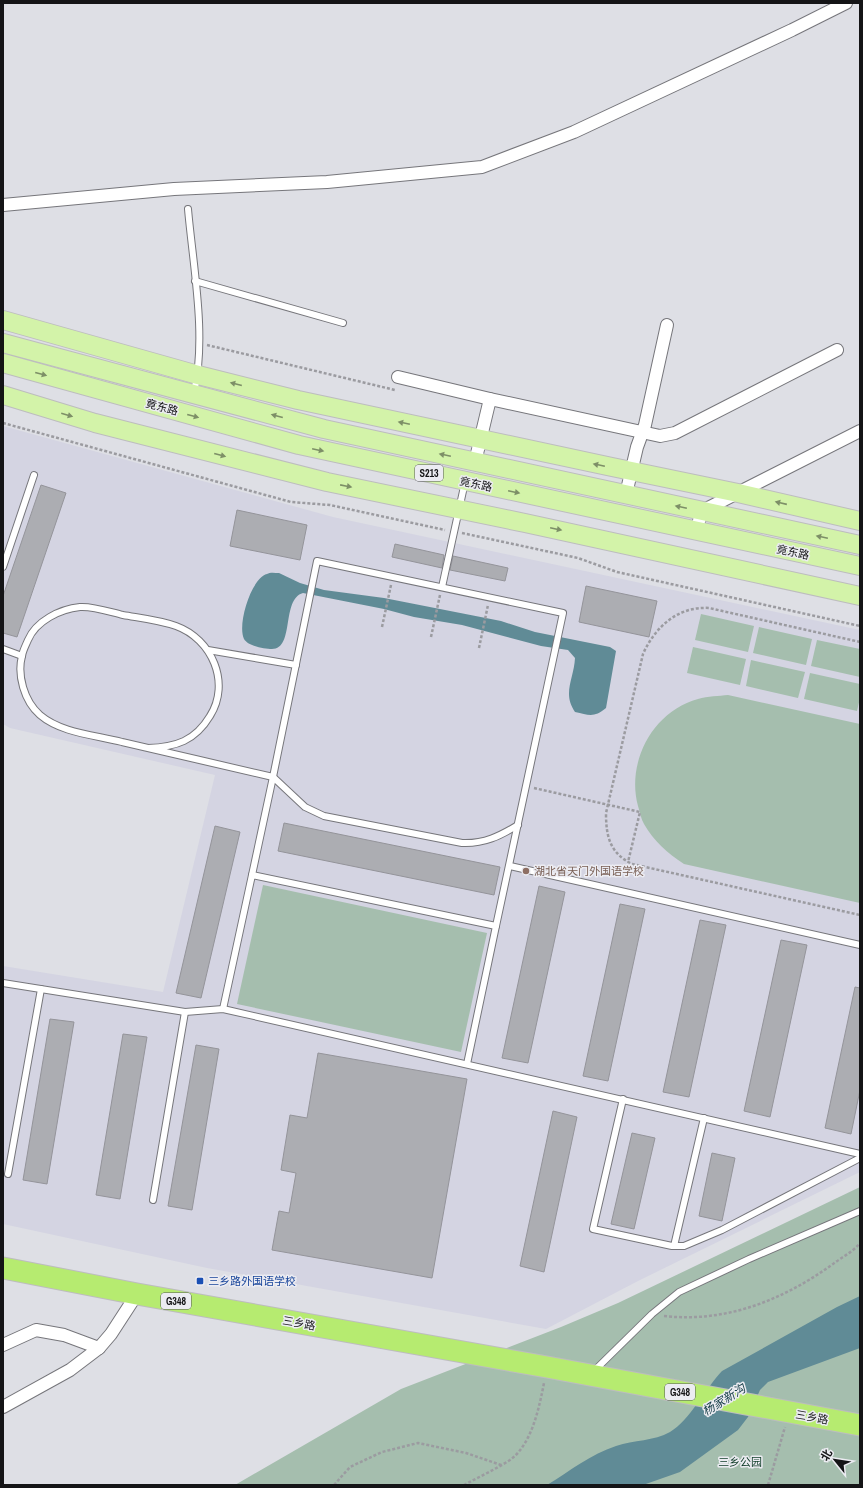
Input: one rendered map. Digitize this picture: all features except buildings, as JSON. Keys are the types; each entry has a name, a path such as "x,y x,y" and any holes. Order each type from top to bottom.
{"highway":[{"name":"三乡路","path":"3,1268 137,1294 593,1375 765,1409 860,1425"}],"main road":[{"path":"3,320 198,375 313,403 738,493 860,521"},
{"name":"竟东路","path":"3,343 324,429 860,546"},
{"name":"竟东路","path":"3,364 300,446 860,566"},
{"path":"3,396 95,423 327,482 459,509 860,596"}],"street":[{"path":"3,205 174,189 327,182 482,168 574,132 792,30 846,3"},
{"path":"626,494 636,447 642,432 667,325"},
{"path":"398,377 490,399 660,436 675,433 837,350"},
{"path":"475,462 490,399"},
{"path":"696,531 702,511 860,431"},
{"path":"3,1407 64,1374 99,1348 111,1334 137,1294"},
{"path":"3,1345 36,1330 64,1335 99,1348"}],"lane":[{"path":"188,209 199,330 198,375 193,394"},
{"path":"195,281 343,323"},
{"path":"3,567 34,475"},
{"path":"442,588 465,481"},
{"path":"223,1009 273,777 317,561 564,613 467,1064"},
{"path":"148,748 169,747 188,740 204,727 215,709 219,689 217,668 208,650 194,635 176,626 81,607 61,610 43,621 30,637 22,656 21,677 26,696 38,714 55,726 148,748 273,777 305,807 314,813 332,818 462,843 484,842 495,838 518,825"},
{"path":"3,649 22,656"},
{"path":"208,650 296,665"},
{"path":"510,866 860,945"},
{"path":"252,875 496,926"},
{"path":"3,983 185,1012 223,1009 860,1154"},
{"path":"8,1174 41,989"},
{"path":"153,1200 185,1012"},
{"path":"623,1099 593,1229 674,1246 684,1246 722,1230 860,1158"},
{"path":"674,1246 704,1118"},
{"path":"593,1375 652,1314 679,1292 749,1259 860,1211"}],"path":[{"path":"3,422 291,502 330,505 572,556 617,572 860,626"},
{"path":"382,627 393,577"},
{"path":"431,637 442,588"},
{"path":"479,648 489,598"},
{"path":"860,642 709,608 695,608 672,618 660,627 649,640 643,654 608,804 606,828 608,839 621,859 628,862 860,915"},
{"path":"526,786 640,812 628,862"},
{"path":"652,1314 681,1318 725,1314 769,1301 820,1273 860,1243"},
{"path":"464,1485 511,1459 529,1437 539,1410 547,1367"},
{"path":"768,1485 789,1413"},
{"path":"334,1485 350,1467 382,1452 418,1443 466,1453 501,1465"}],"shaded area":[{"name":"湖北省天门外国语学校","path":"3,426 333,517 860,630 860,1172 638,1281 546,1329 207,1268 3,1224 3,966 163,992 215,775 10,728 3,724"}],"green space":[{"path":"701,614 754,626 748,652 695,640"},
{"path":"759,627 812,639 806,665 753,653"},
{"path":"817,640 860,649 860,677 811,666"},
{"path":"693,647 746,659 740,685 687,673"},
{"path":"751,660 805,672 798,698 746,686"},
{"path":"810,673 860,684 860,698 857,711 804,699"},
{"path":"728,695 860,724 860,903 684,864 661,846 648,830 641,818 635,789 636,772 640,756 647,740 656,727 668,715 682,705 702,698"},
{"path":"263,885 487,933 461,1052 237,1004"},
{"name":"三乡公园","path":"860,1187 860,1485 235,1485 401,1389 561,1327 618,1303"}],"water":[{"path":"270,573 279,573 300,583 324,590 384,598 501,621 535,632 610,647 616,651 606,708 591,715 575,712 571,705 569,692 575,658 568,650 541,646 462,625 414,617 384,609 303,593 296,597 292,604 286,633 279,647 269,649 249,644 244,639 242,624 251,593 261,577"},
{"name":"杨家新沟","path":"860,1296 860,1348 768,1382 760,1390 748,1417 738,1430 680,1472 643,1485 547,1485 589,1458 607,1449 623,1444 651,1439 670,1432 677,1427 691,1412 722,1371 837,1307"}],"place":[{"name":"湖北省天门外国语学校","path":"526,871"},
{"name":"三乡路外国语学校","path":"200,1281"}]}
